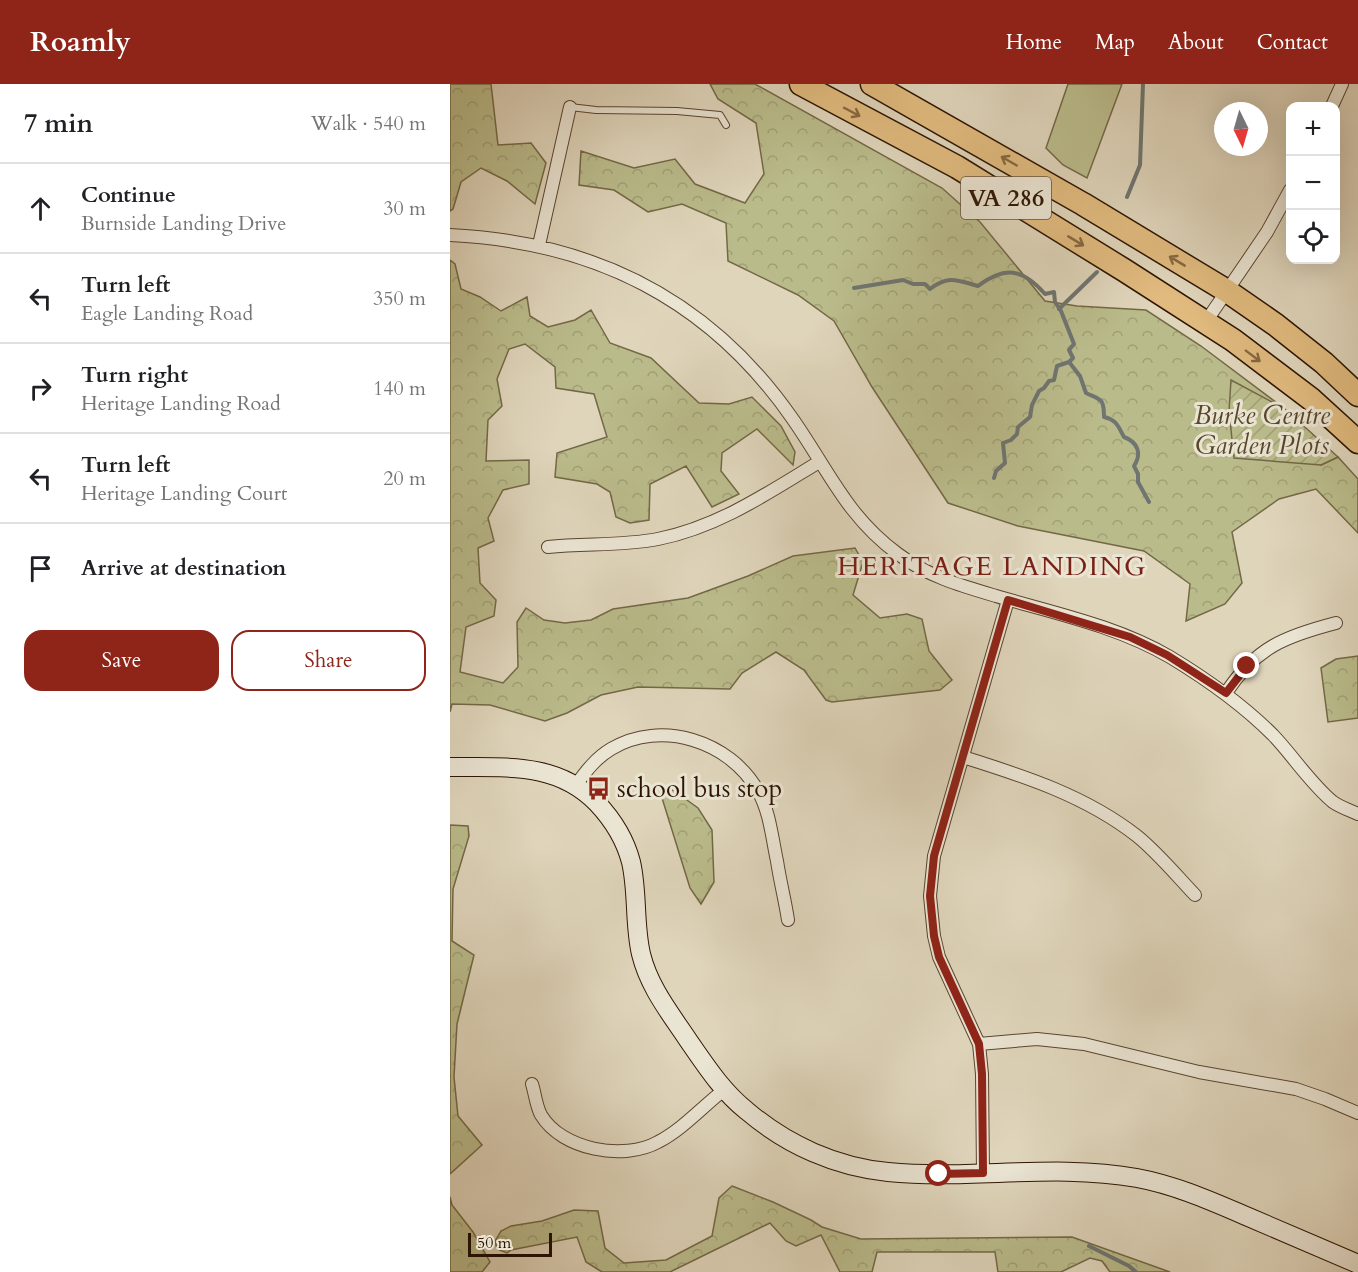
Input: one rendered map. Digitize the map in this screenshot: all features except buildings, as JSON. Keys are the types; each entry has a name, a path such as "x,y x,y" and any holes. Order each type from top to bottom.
{"highway":[{"name":"VA 286","path":"801,84 957,167 1205,322 1233,340 1311,399 1358,442"},
{"name":"VA 286","path":"872,84 1083,204 1227,291 1276,325 1324,363 1358,395"}],"street":[{"path":"1334,102 1342,84"},
{"path":"539,245 570,107"},
{"path":"1205,322 1267,232 1286,197"},
{"path":"450,235 520,241 580,257 622,273 672,301 701,321 742,356 764,380 796,424 855,515 898,554 937,576 1130,637 1167,655 1226,693 1275,737 1329,798 1341,807 1358,814"},
{"path":"548,547 639,542 674,535 706,525 741,510 819,462"},
{"path":"983,1173 982,1074 979,1044 939,957 930,908 930,882 934,856 1008,600"},
{"path":"1226,693 1245,668 1270,646 1298,633 1336,623"},
{"path":"576,785 591,765 603,754 621,744 643,737 665,735 687,738 714,748 732,759 752,781 765,807 788,920"},
{"path":"963,757 1060,790 1105,813 1154,851 1195,895"},
{"path":"450,767 525,769 558,777 576,785 603,810 619,832 626,847 634,876 638,938 642,958 664,1005 724,1090 771,1130 807,1150 834,1161 887,1172 917,1174 1083,1172 1112,1174 1149,1181 1201,1197 1358,1264"},
{"path":"979,1044 1037,1039 1084,1044 1199,1072 1296,1089 1358,1113"},
{"path":"532,1084 540,1114 560,1133 584,1146 616,1152 638,1149 672,1134 724,1090"}],"lane":[{"path":"570,107 596,110 677,111 720,116 726,125"}],"green space":[{"path":"450,84 491,84 498,145 531,143 546,163 535,204 507,181 481,168 461,182 453,209 450,211"},
{"path":"710,84 755,84 942,188 980,222 1045,301 1077,306 1146,310 1201,346 1285,409 1231,381 1321,465 1338,457 1358,479 1358,533 1316,489 1279,499 1232,532 1242,583 1225,604 1186,621 1190,584 1144,551 1018,526 948,503 872,387 834,321 798,295 728,261 726,223 682,204 648,212 614,190 579,185 581,151 634,168 675,159 695,184 745,203 764,174 756,123 718,99"},
{"path":"1068,84 1122,84 1087,178 1063,165 1046,148"},
{"path":"450,260 455,264 461,289 480,297 501,311 527,297 530,316 548,327 575,320 591,310 610,343 651,358 699,403 729,404 752,397 781,426 795,452 793,465 757,429 722,453 721,471 739,494 712,507 686,466 650,484 649,520 630,523 616,517 610,492 597,484 555,477 557,453 607,437 594,394 556,388 555,367 525,344 509,349 497,379 502,406 488,420 486,461 529,460 529,484 503,490 488,518 494,541 478,548 480,583 496,600 494,616 466,627 460,672 503,683 518,667 517,622 526,608 544,620 565,623 591,620 613,609 688,598 748,576 793,556 855,548 863,562 853,595 880,618 907,614 922,619 929,651 952,680 940,690 832,702 826,700 804,670 776,652 742,673 730,689 638,687 601,695 567,713 545,721 490,705 452,704 450,712"},
{"name":"Burke Centre Garden Plots","path":"1231,380 1285,409 1338,457 1321,465 1234,458 1229,411"},
{"path":"1358,656 1358,718 1328,722 1321,668 1336,659"},
{"path":"673,790 698,808 712,830 714,882 701,904 690,888 662,798"},
{"path":"450,825 468,826 469,836 453,889 452,941 474,955 457,1024 454,1077 458,1116 482,1145 450,1174"},
{"path":"732,1186 773,1202 822,1227 861,1239 1072,1237 1170,1272 1110,1272 1102,1261 1090,1258 1061,1272 998,1272 995,1252 877,1252 872,1272 840,1272 821,1235 796,1246 786,1241 770,1223 670,1272 602,1272 586,1262 577,1237 511,1250 507,1253 497,1249 495,1241 501,1231 511,1226 542,1221 574,1210 598,1211 605,1248 624,1263 666,1260 712,1236 719,1198"},
{"path":"450,1197 452,1205 473,1232 490,1262 482,1272 450,1272"}],"waterway":[{"path":"1127,197 1140,165 1143,84"},
{"path":"1059,309 1097,272"},
{"path":"854,288 903,280 913,284 925,284 930,289 949,280 978,286 997,275 1013,273 1029,279 1045,294 1054,292 1055,302 1074,344 1069,350 1073,358 1057,366 1054,380 1049,381 1039,391 1032,405 1030,417 1018,427 1017,434 1011,440 1003,443 1005,463 996,471 994,478"},
{"path":"1069,362 1080,376 1086,393 1102,403 1104,417 1114,422 1124,437 1135,445 1138,457 1134,466 1138,474 1138,482 1149,502"},
{"path":"1089,1246 1129,1266 1136,1272"}],"place":[{"name":"school bus stop","path":"599,788"}],"district":[{"name":"HERITAGE LANDING","path":"992,566"}],"route":[{"path":"939,1174 983,1173 982,1074 979,1044 939,957 930,911 930,882 934,856 1008,600 1130,637 1167,655 1226,693 1247,666"}]}
